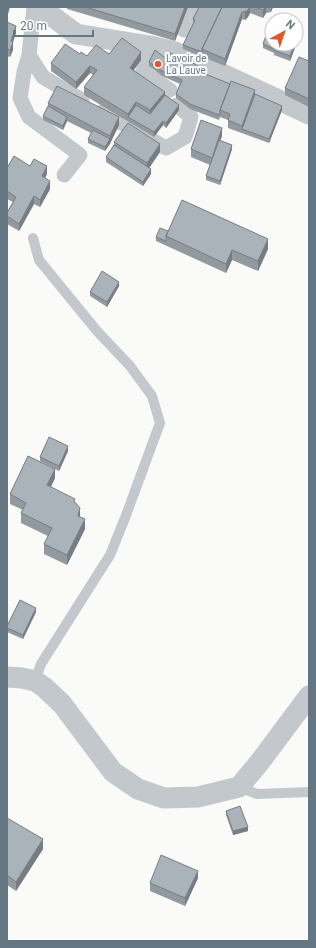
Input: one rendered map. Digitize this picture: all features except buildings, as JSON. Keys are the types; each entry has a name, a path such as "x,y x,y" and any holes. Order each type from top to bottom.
{"street":[{"path":"34,7 29,55 24,72 20,98 29,117 80,155 64,175"},
{"path":"40,7 76,34 150,46 180,42 309,114"},
{"path":"180,42 195,7"},
{"path":"150,46 143,72 170,90"},
{"path":"29,55 43,78 166,148 185,137 191,117 177,105"},
{"path":"7,677 35,681 44,687 62,704 113,772 138,789 164,798 198,798 238,787 259,763 309,696"}],"lane":[{"path":"33,238 39,260 97,331 130,366 152,396 160,423 110,555 41,664 35,681"},
{"path":"238,787 257,794 309,792"}],"place":[{"name":"Lavoir de La Lauve","path":"158,64"}]}
